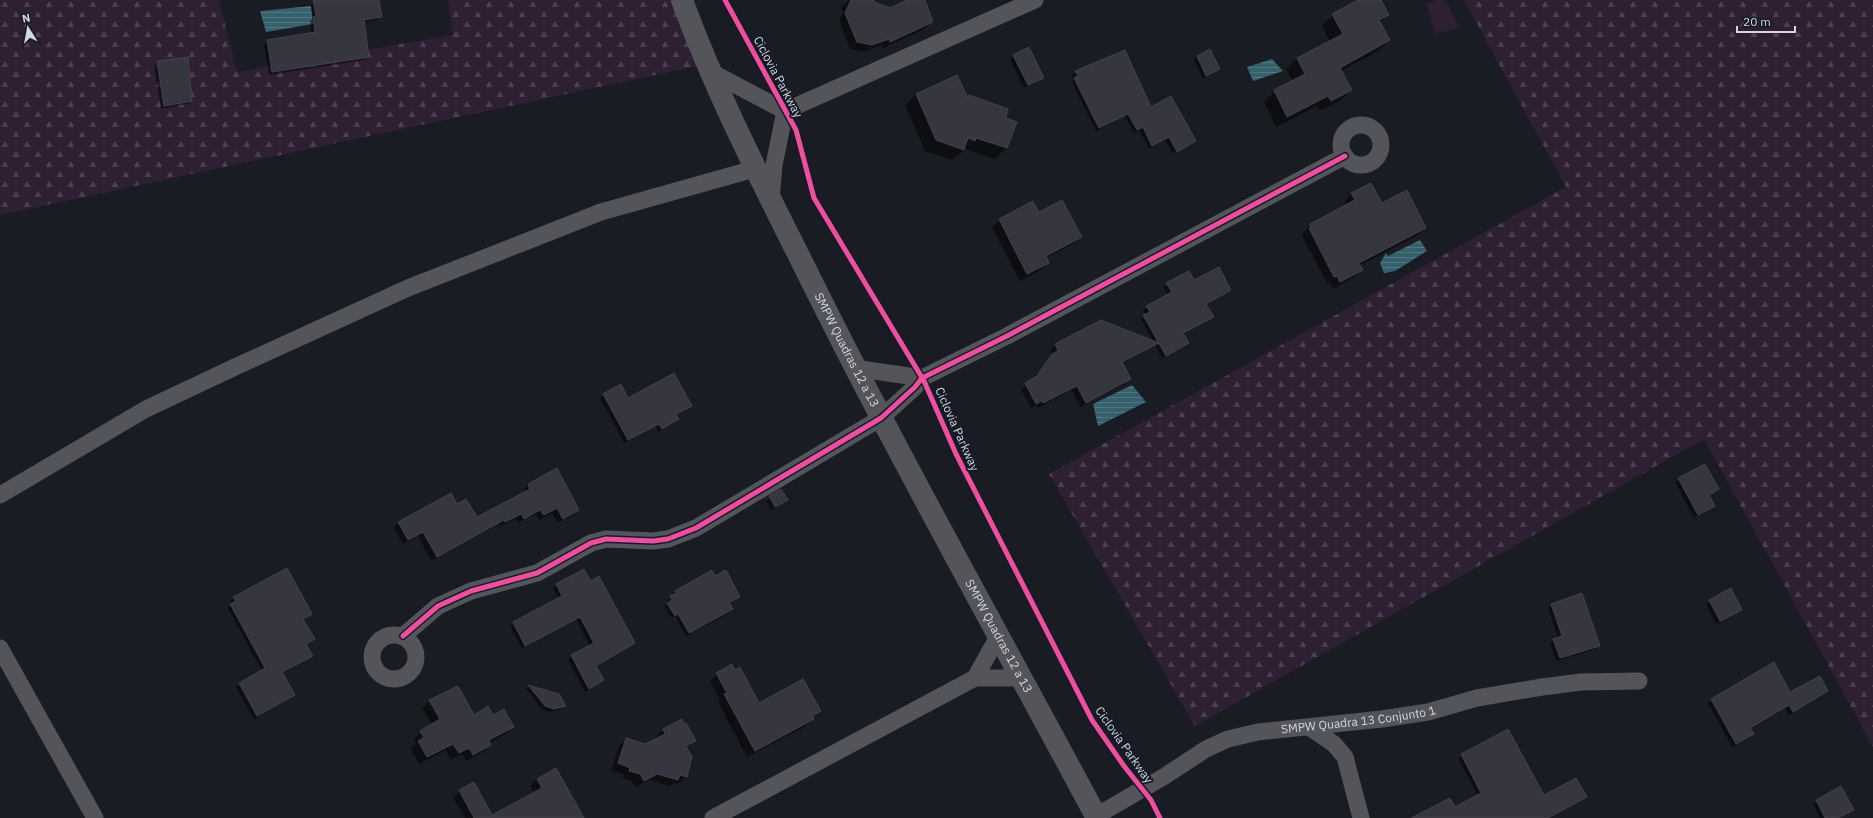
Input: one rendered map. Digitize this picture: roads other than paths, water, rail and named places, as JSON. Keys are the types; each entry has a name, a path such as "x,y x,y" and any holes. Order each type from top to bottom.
{"street":[{"name":"SMPW Quadras 12 a 13","path":"682,0 711,72 754,169 771,200 854,368 1097,817"},
{"path":"785,112 1034,0"},
{"path":"711,72 785,112"},
{"path":"771,200 774,165 785,112"},
{"path":"403,636 438,606 471,592 537,573 591,543 606,539 653,541 668,539 696,528 881,418 916,388 922,378 1007,336 1345,156"},
{"path":"0,495 146,409 408,288 601,212 754,169"},
{"path":"854,368 922,378"},
{"path":"975,678 999,635"},
{"path":"0,648 95,818"},
{"path":"713,818 975,678 1021,678"},
{"name":"SMPW Quadra 13 Conjunto 1","path":"1097,817 1217,743 1228,738 1258,732 1382,719 1428,712 1477,698 1542,687 1581,682 1639,681"},
{"path":"1309,727 1334,744 1345,757 1361,818"}],"water":[{"path":"311,6 313,24 266,32 260,11"},
{"path":"1272,59 1283,71 1253,81 1247,67"},
{"path":"1420,240 1427,251 1395,271 1384,273 1380,263 1386,253 1388,256"},
{"path":"1132,385 1146,402 1098,426 1093,404"}]}
